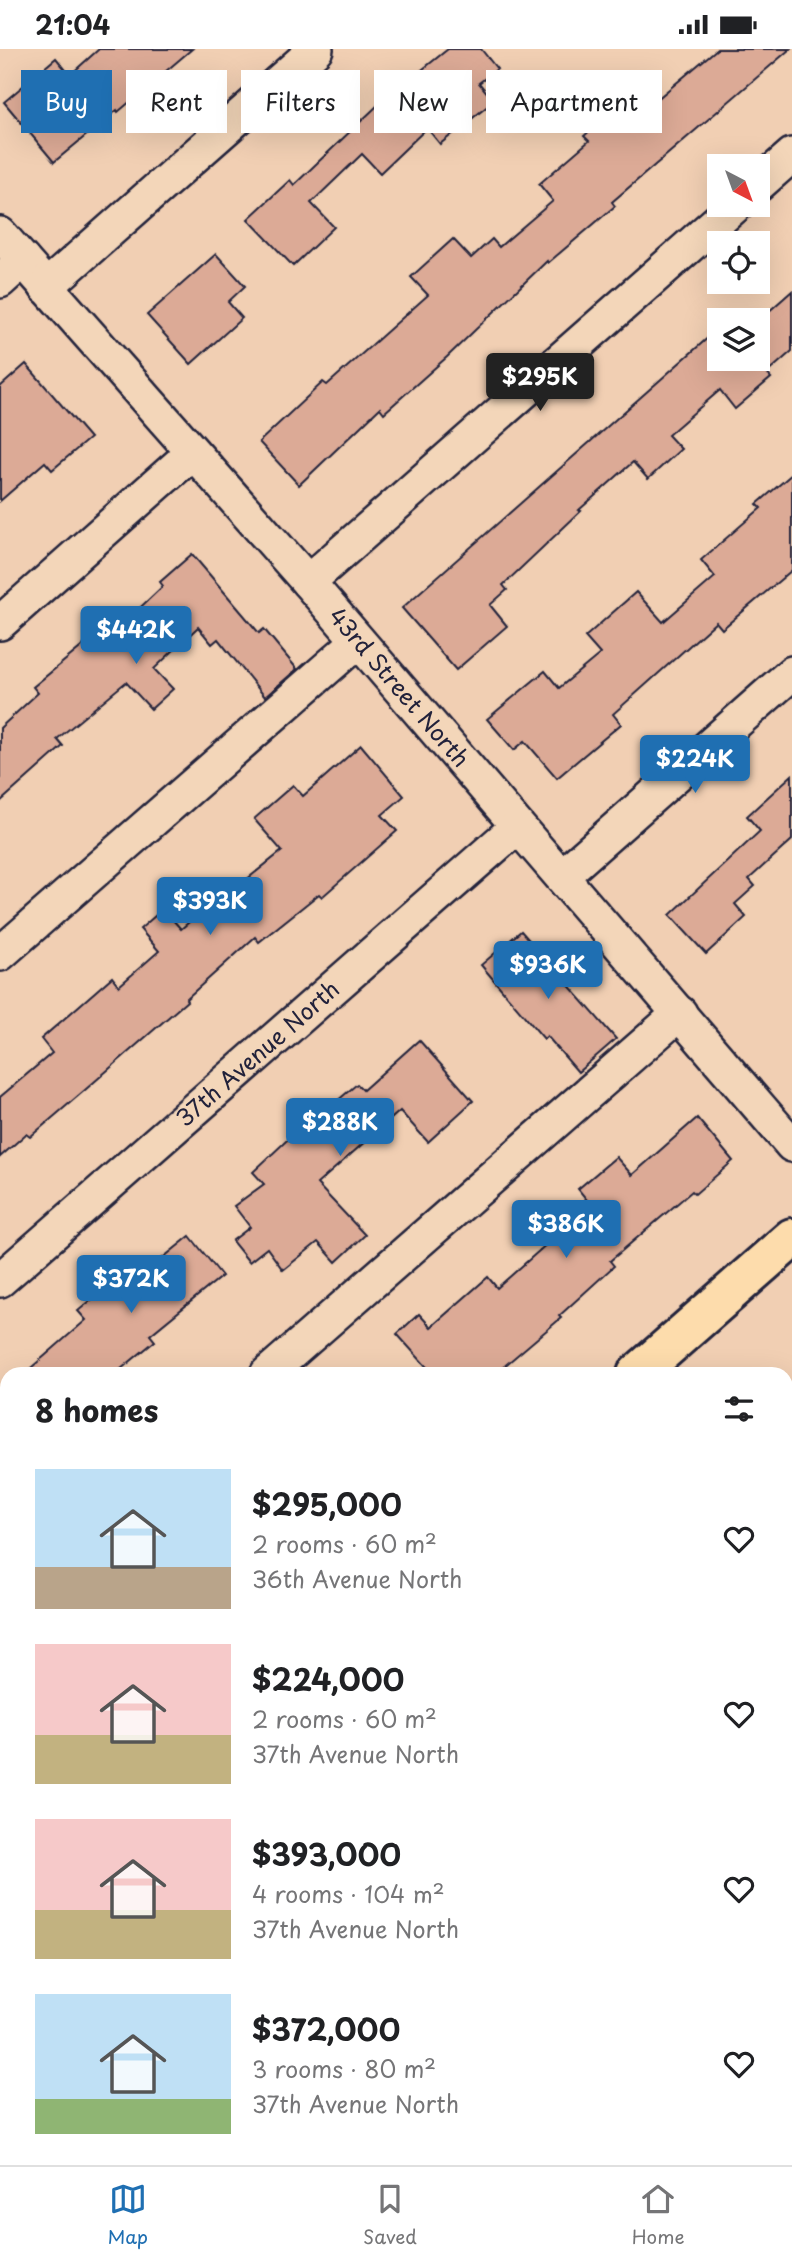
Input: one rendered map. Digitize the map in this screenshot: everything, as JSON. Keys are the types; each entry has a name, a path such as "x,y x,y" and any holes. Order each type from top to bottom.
{"main road":[{"path":"645,1367 792,1238"}],"street":[{"path":"46,287 316,49"},
{"path":"770,174 792,155"},
{"path":"308,582 722,217"},
{"name":"43rd Street North","path":"0,234 12,270 46,287 308,582 792,1145"},
{"path":"0,623 192,453"},
{"path":"0,954 358,641"},
{"path":"562,876 792,673"},
{"name":"37th Avenue North","path":"0,1280 517,827"},
{"path":"275,1367 680,1013"}],"building":[{"path":"99,49 192,49 167,70 126,70 126,105 112,114 112,70 76,70"},
{"path":"448,49 481,49 497,69 486,70 486,78 479,83 486,91 486,107 472,119 472,70 422,70"},
{"path":"717,49 790,49 612,202 615,206 548,263 547,261 384,413 380,408 299,485 259,442 323,382 327,385 428,295 411,277 453,239 471,258 492,239 499,247 553,201 539,184 589,141 584,136 587,133 662,133 662,95"},
{"path":"56,58 66,70 42,70"},
{"path":"21,88 21,122 4,102"},
{"path":"374,109 374,133 422,133 380,173 362,154 311,203 334,227 293,266 248,219 290,180 294,185 349,133 360,133 360,122"},
{"path":"30,133 89,133 54,162"},
{"path":"431,133 454,133 440,144"},
{"path":"216,254 245,286 228,302 242,318 191,364 147,315"},
{"path":"792,291 792,351 770,370 770,310"},
{"path":"707,339 707,371 769,371 767,373 771,378 735,409 720,390 668,435 681,449 648,479 633,462 579,510 581,511 503,585 507,590 490,605 507,626 456,670 402,608"},
{"path":"26,364 90,438 52,470 45,462 0,501 0,387"},
{"path":"792,474 792,570 722,629 716,622 613,714 621,724 557,778 525,741 514,750 487,719 545,671 559,688 600,654 585,637 636,592 663,622 715,577 701,560 761,508 757,504"},
{"path":"192,554 259,633 264,629 297,669 265,697 218,639 212,644 198,627 154,669 173,689 151,709 126,682 57,739 63,746 0,802 0,728 38,693 33,687 85,644 92,653 163,586 160,582"},
{"path":"361,745 404,796 382,815 397,831 322,897 319,894 259,942 255,937 85,1090 30,1137 26,1134 0,1157 0,1097 52,1053 41,1039 112,977 119,986 159,951 140,929 163,909 181,929 282,851 254,819 293,785 303,796"},
{"path":"792,775 792,840 749,879 755,886 735,904 746,917 706,954 670,915 760,831 747,816"},
{"path":"521,931 616,1039 578,1072 547,1036 544,1039 481,965"},
{"path":"419,1040 473,1101 428,1142 400,1111 317,1184 365,1235 336,1262 318,1242 283,1270 267,1248 249,1262 232,1241 250,1227 234,1206 264,1184 253,1172 301,1127 303,1130 357,1084 363,1090"},
{"path":"697,1118 733,1161 695,1194 692,1191 610,1261 614,1266 559,1316 561,1318 503,1367 427,1367 397,1334 419,1314 431,1327 488,1277 497,1288 591,1205 578,1189 616,1157 632,1175"},
{"path":"190,1236 222,1276 150,1335 155,1341 123,1367 32,1367 86,1320 78,1311 109,1285 117,1295"}]}
